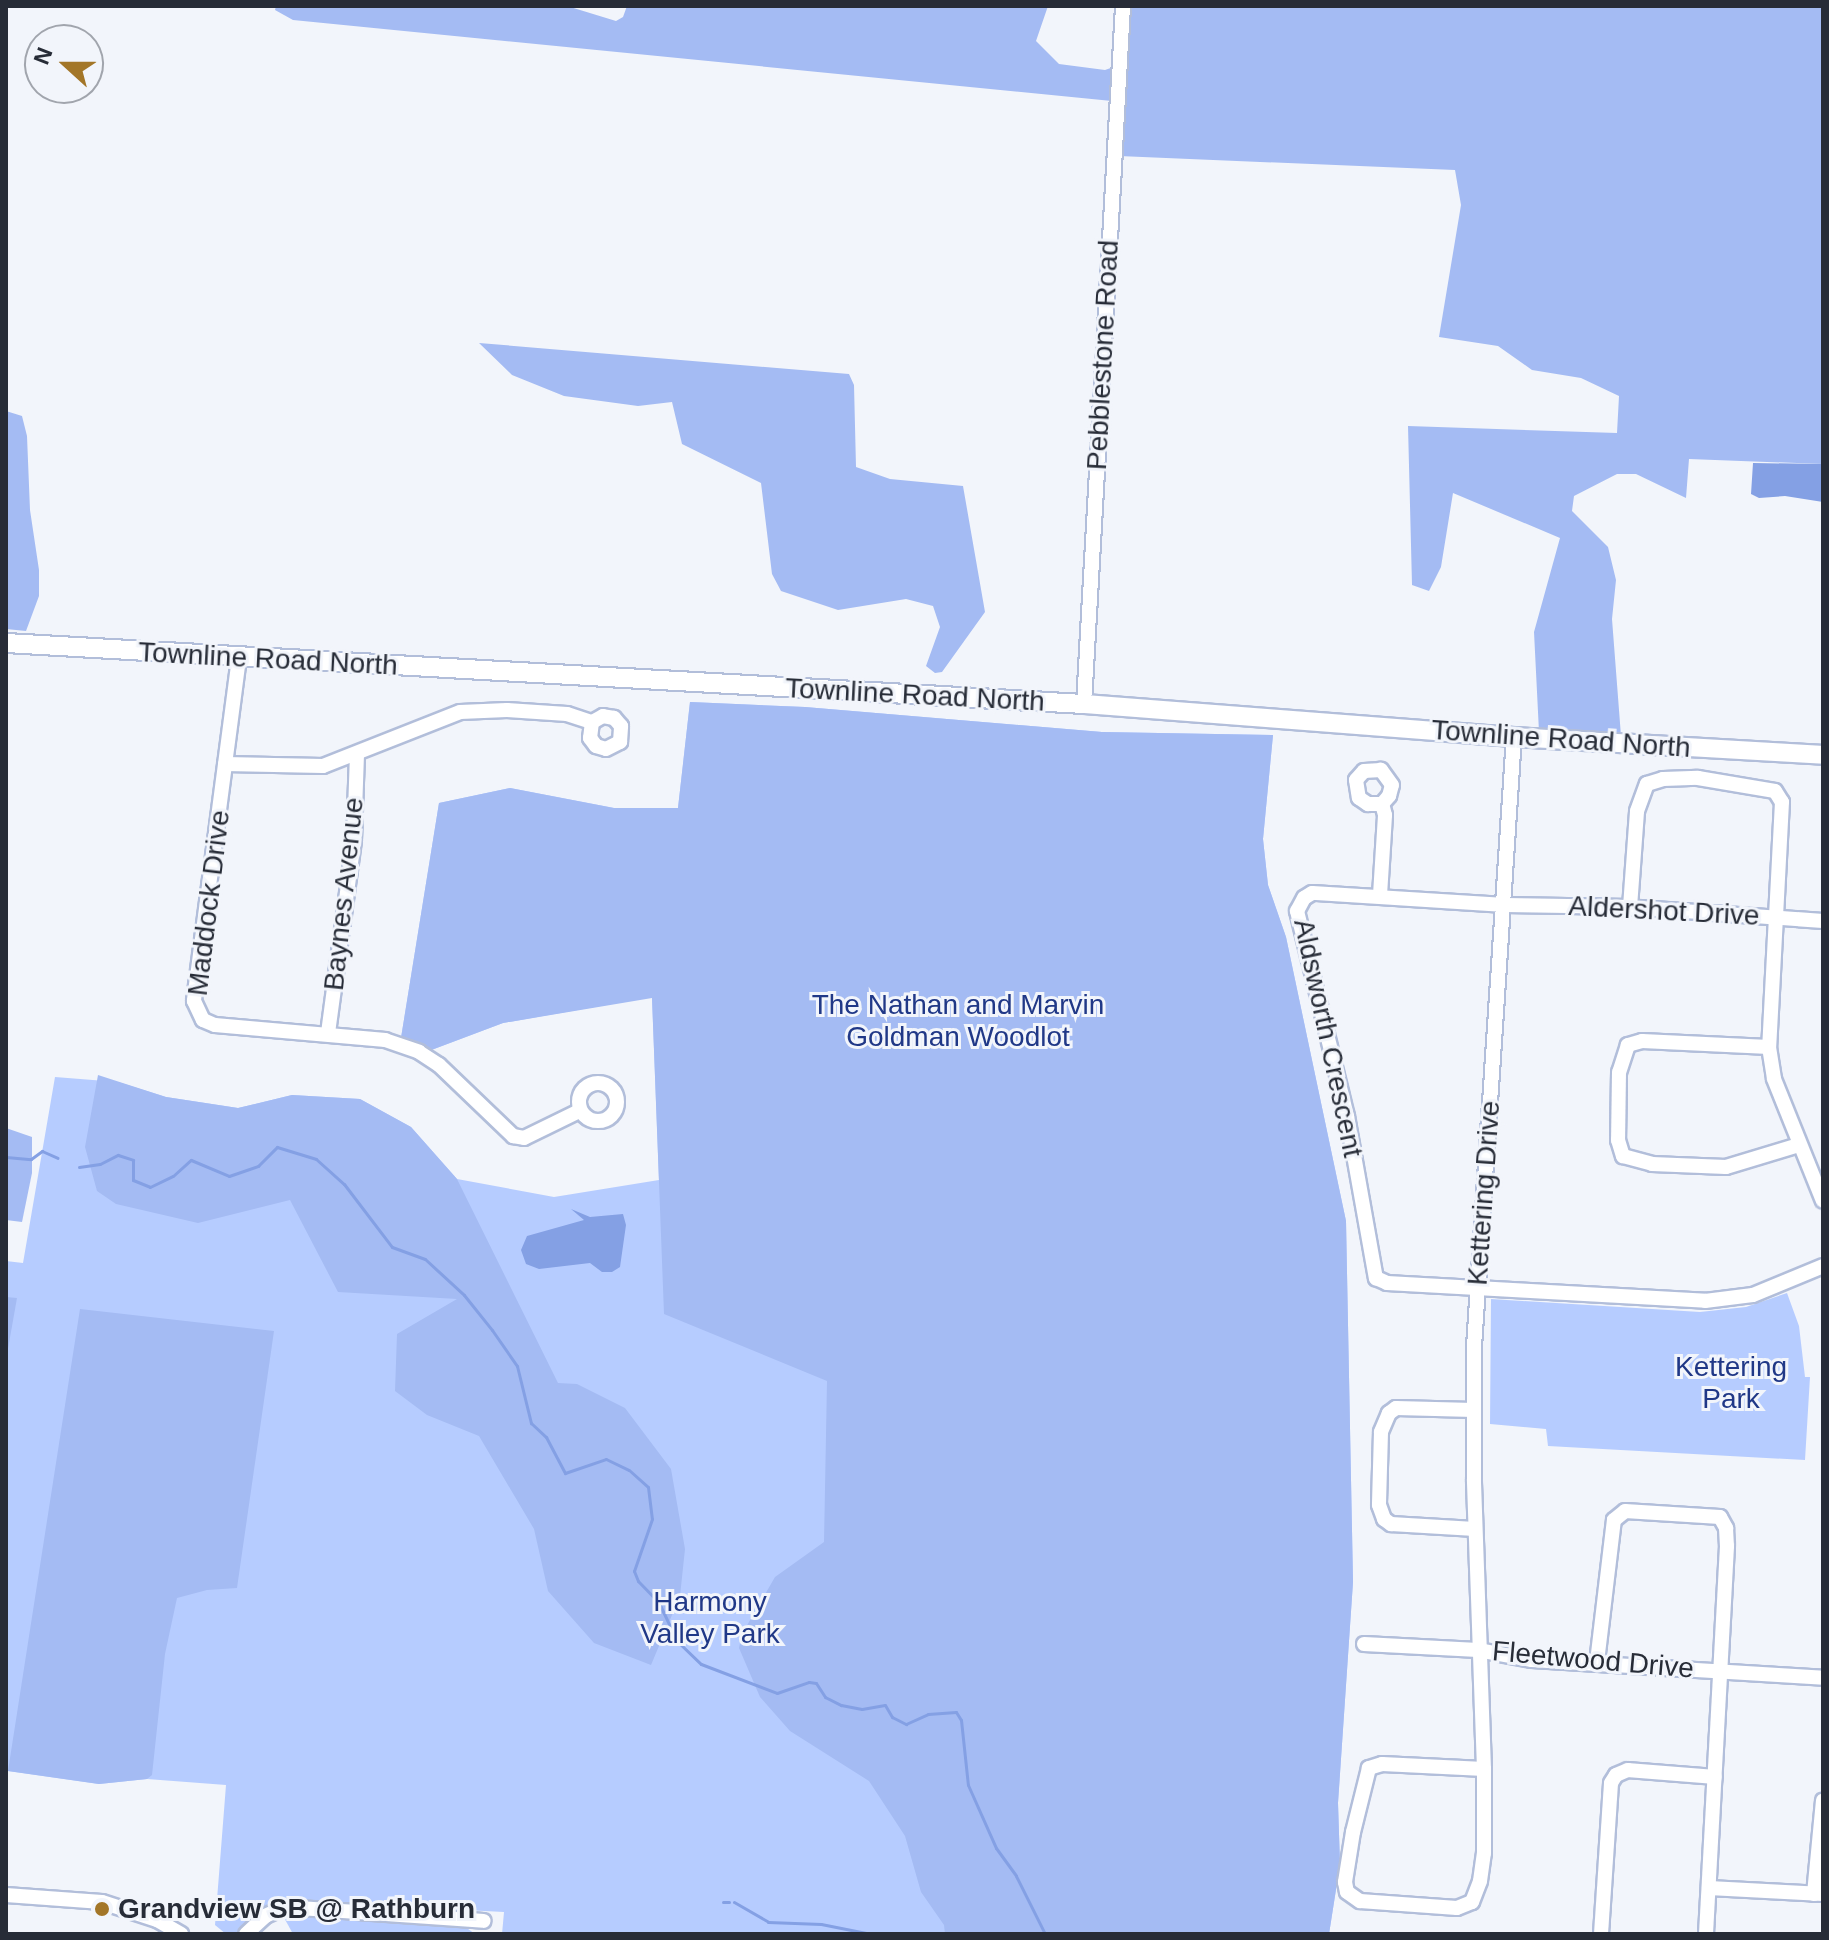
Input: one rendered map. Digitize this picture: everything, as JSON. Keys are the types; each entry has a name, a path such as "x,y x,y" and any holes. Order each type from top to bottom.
{"main road":[{"name":"Townline Road North","path":"6,643 1084,704 1514,737 1823,755"}],"street":[{"name":"Pebblestone Road","path":"1084,704 1123,6"},
{"name":"Maddock Drive","path":"239,658 194,1001 203,1020 215,1025 328,1033"},
{"path":"225,764 323,766 460,712 552,712 592,722"},
{"name":"Kettering Drive","path":"1484,1769 1382,1764 1369,1768 1353,1832 1345,1882 1347,1892 1360,1901 1457,1908 1472,1902 1480,1881 1484,1853 1484,1769 1478,1650 1474,1410 1478,1287 1514,737"},
{"name":"Baynes Avenue","path":"328,1033 354,840 357,755"},
{"path":"1630,907 1637,811 1647,784 1663,779 1698,778 1775,791 1782,802 1769,1047 1774,1079 1823,1201"},
{"path":"1380,895 1385,815 1382,804"},
{"name":"Aldsworth Crescent","path":"1478,1287 1387,1283 1376,1278 1347,1116 1297,911 1304,898 1312,893 1505,905"},
{"name":"Aldershot Drive","path":"1505,905 1630,907 1823,921"},
{"path":"328,1033 385,1040 419,1052 457,1082 513,1136 524,1138 579,1111"},
{"path":"1769,1047 1642,1041 1628,1045 1619,1072 1618,1140 1623,1156 1652,1164 1726,1167 1799,1145"},
{"path":"1478,1287 1705,1301 1753,1295 1823,1266"},
{"path":"1474,1410 1396,1408 1389,1413 1381,1432 1379,1505 1384,1519 1391,1524 1475,1529"},
{"path":"1597,1662 1614,1520 1625,1511 1720,1517 1727,1537 1706,1934"},
{"name":"Fleetwood Drive","path":"1364,1644 1478,1650 1532,1660 1823,1678"},
{"path":"1601,1934 1611,1783 1616,1775 1628,1770 1715,1777"},
{"path":"1709,1888 1818,1894 1823,1800"},
{"path":"6,1895 102,1902 157,1920 181,1934"},
{"path":"246,1934 265,1916 285,1907 484,1921"}],"green space":[{"path":"276,6 567,6 616,21 623,17 627,6 1048,6 1036,41 1059,64 1105,70 1122,64 1124,6 1823,6 1823,464 1689,459 1686,498 1636,474 1617,474 1574,496 1572,511 1608,547 1616,580 1612,619 1621,736 1539,732 1534,632 1560,538 1453,493 1441,567 1429,591 1412,585 1408,426 1617,433 1619,396 1581,378 1532,370 1498,346 1439,337 1461,205 1455,170 1119,156 1122,102 293,20 275,10"},
{"path":"479,343 849,374 854,385 856,467 890,479 963,486 985,612 942,672 935,673 926,666 940,627 933,606 906,599 838,610 781,591 772,574 761,483 682,444 672,402 638,406 564,396 512,375"},
{"path":"6,411 22,416 27,436 30,510 39,570 39,596 26,631 6,629"},
{"name":"Harmony Valley Park","path":"690,702 805,707 1102,732 1273,735 1263,839 1268,885 1286,937 1346,1221 1353,1582 1338,1803 1340,1864 1329,1934 502,1934 504,1912 289,1901 266,1908 236,1934 226,1934 215,1925 226,1785 147,1779 99,1784 8,1771 6,1791 6,1261 23,1263 55,1077 118,1082 166,1097 238,1108 292,1095 360,1099 411,1127 457,1179 554,1197 659,1180 652,997 503,1023 426,1052 401,1038 439,803 510,788 614,808 678,808"},
{"name":"The Nathan and Marvin Goldman Woodlot","path":"690,702 805,707 1102,732 1273,735 1263,839 1268,885 1286,937 1346,1221 1353,1582 1338,1803 1340,1864 1329,1934 945,1934 944,1925 921,1892 905,1836 869,1781 790,1731 760,1697 739,1648 742,1634 775,1577 824,1542 827,1381 664,1314 652,998 503,1023 426,1052 401,1038 439,803 510,788 614,808 678,808"},
{"path":"98,1075 166,1097 238,1108 292,1095 360,1099 411,1127 457,1179 558,1383 577,1384 625,1408 671,1469 685,1549 680,1596 651,1665 594,1643 548,1591 534,1529 479,1436 427,1415 395,1391 397,1334 457,1299 338,1292 290,1200 198,1223 116,1204 97,1191 85,1147"},
{"path":"6,1128 32,1137 32,1173 22,1222 6,1220"},
{"name":"Kettering Park","path":"1787,1293 1799,1326 1805,1377 1810,1377 1805,1460 1548,1446 1546,1429 1490,1424 1491,1299 1700,1312 1746,1307"},
{"path":"6,1297 17,1298 6,1360"},
{"path":"80,1309 274,1331 237,1588 207,1590 177,1598 165,1654 152,1775 147,1779 99,1784 8,1771"},
{"path":"282,1914 464,1926 475,1934 293,1934"}],"shaded area":[{"path":"1753,463 1823,464 1823,502 1785,496 1759,498 1751,494"},
{"path":"571,1209 590,1217 623,1214 626,1225 620,1267 612,1272 602,1272 590,1263 539,1269 526,1264 521,1250 527,1236 584,1220"}],"waterway":[{"path":"79,1167 100,1164 118,1155 133,1160 133,1180 150,1187 173,1176 191,1160 229,1176 258,1166 277,1147 316,1159 344,1184 392,1247 425,1259 464,1295 492,1330 517,1366 531,1423 546,1437 565,1473 606,1459 629,1470 648,1487 652,1519 634,1571 638,1581 659,1603 677,1641 701,1664 777,1693 809,1682 816,1683 825,1697 841,1705 862,1709 885,1705 892,1717 906,1724 928,1714 956,1712 961,1720 968,1785 996,1848 1016,1876 1045,1934"},
{"path":"6,1157 31,1159 42,1151 58,1158"},
{"path":"723,1902 729,1902"},
{"path":"734,1902 768,1922 821,1924 866,1933"}],"place":[{"name":"Grandview SB @ Rathburn","path":"102,1909"}]}
